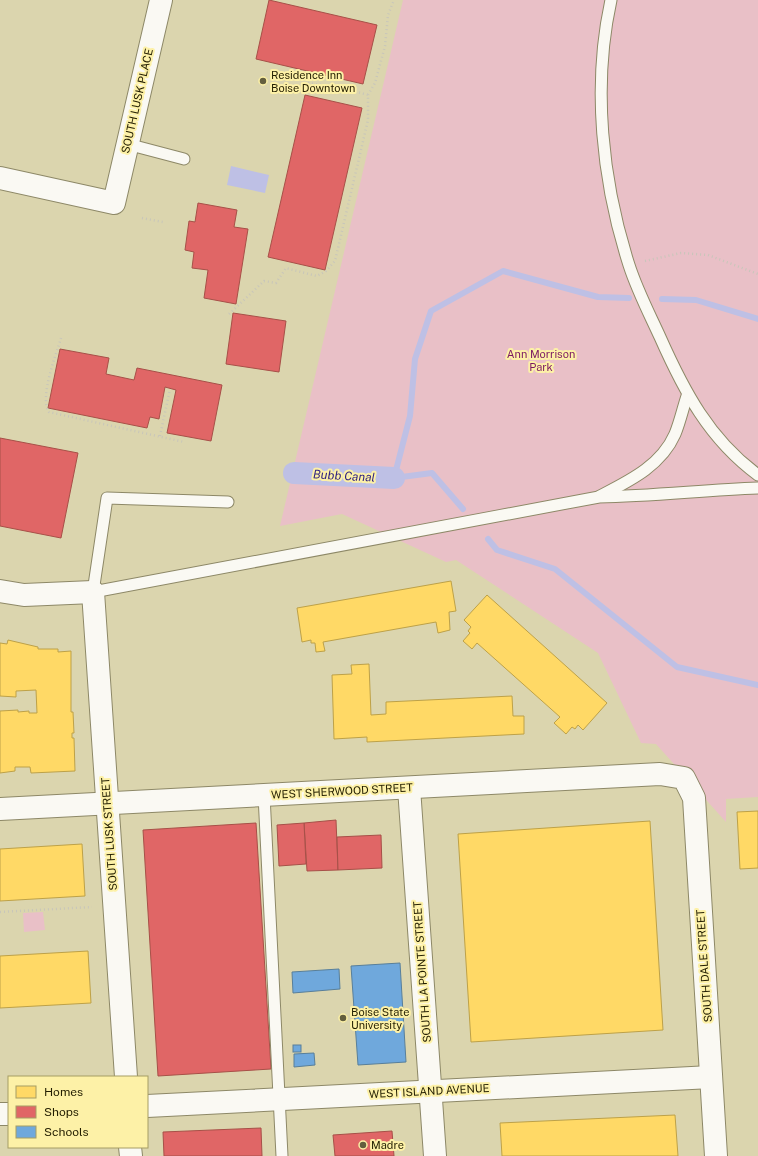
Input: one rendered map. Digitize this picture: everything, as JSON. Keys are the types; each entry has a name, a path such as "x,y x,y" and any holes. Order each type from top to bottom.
{"street":[{"name":"SOUTH LUSK PLACE","path":"0,178 114,203 161,0"},
{"path":"0,591 24,595 93,592"},
{"name":"SOUTH LUSK STREET","path":"93,592 126,1076"},
{"name":"WEST SHERWOOD STREET","path":"0,809 660,774 684,778"},
{"name":"SOUTH DALE STREET","path":"684,778 694,798 716,1156"},
{"name":"SOUTH LA POINTE STREET","path":"409,788 435,1156"},
{"name":"WEST ISLAND AVENUE","path":"148,1106 711,1076"}],"lane":[{"path":"611,0 604,32 602,96 605,153 611,192 629,265 687,396 708,428 744,465 758,475"},
{"path":"127,144 184,159"},
{"path":"599,497 637,477 656,462 675,435 687,396"},
{"path":"228,502 107,498 93,592 599,497 645,496 708,490 758,488"},
{"path":"264,795 282,1156"}],"path":[{"path":"229,314 264,281 276,283 286,268 317,276 326,271 335,261 368,120 368,95 375,84 385,46 388,15 394,0"},
{"path":"308,83 343,88 368,95"},
{"path":"142,218 163,222"},
{"path":"629,265 680,253 708,255 758,274"},
{"path":"61,338 49,381 46,401 46,408 50,412 88,422 184,442"},
{"path":"160,436 170,389"},
{"path":"0,912 92,907"}],"green space":[{"name":"Ann Morrison Park","path":"403,0 758,0 758,797 726,799 726,822 656,744 641,743 598,653 456,560 446,562 342,514 280,526"},
{"path":"43,912 45,930 24,932 23,913"}],"water":[{"path":"231,166 269,175 265,193 227,185"}],"building: Homes":[{"path":"451,581 456,611 449,612 450,630 438,633 436,622 323,642 325,651 316,652 315,643 311,643 311,640 302,642 297,608"},
{"path":"487,595 607,703 583,730 578,725 575,729 572,727 566,734 554,723 560,717 477,643 472,649 463,641 470,633 468,631 471,627 464,620"},
{"path":"8,640 38,647 38,649 58,649 58,652 71,651 71,712 73,712 74,733 72,733 72,738 74,738 75,771 31,773 30,767 15,767 15,771 0,773 0,711 18,710 18,712 29,711 29,713 37,713 36,690 16,691 16,697 0,696 0,643 7,644"},
{"path":"369,664 371,715 386,714 386,702 512,696 513,716 524,716 524,734 367,742 367,737 334,739 332,675 352,674 351,665"},
{"path":"758,811 758,868 740,869 737,812"},
{"path":"650,821 663,1030 471,1042 458,834"},
{"path":"82,844 85,896 0,901 0,849"},
{"path":"88,951 91,1003 0,1008 0,956"},
{"path":"675,1115 678,1156 502,1156 500,1123"}],"building: Shops":[{"path":"269,0 377,25 363,84 256,59"},
{"path":"305,95 362,108 325,270 268,257"},
{"path":"198,203 237,210 234,227 248,229 236,304 204,298 208,270 192,268 194,252 185,250 189,221 195,222"},
{"path":"233,313 286,321 279,372 226,364"},
{"path":"60,349 109,358 106,374 134,380 137,368 222,385 211,441 167,433 176,390 165,387 159,419 150,417 147,428 48,408"},
{"path":"0,438 78,453 61,538 0,526"},
{"path":"336,820 338,870 307,871 304,823"},
{"path":"256,823 271,1069 158,1076 143,830"},
{"path":"304,823 306,864 279,866 277,825"},
{"path":"381,835 382,868 338,870 337,837"},
{"path":"261,1128 262,1156 164,1156 163,1132"},
{"name":"Madre","path":"392,1131 394,1156 335,1156 333,1135"}],"building: Schools":[{"path":"400,963 406,1062 358,1065 351,966"},
{"path":"339,969 340,989 293,993 292,972"},
{"path":"293,1045 301,1045 301,1052 293,1052"},
{"path":"314,1053 315,1065 294,1067 294,1054"}],"waterway":[{"path":"463,509 432,473 394,478 410,416 415,359 431,311 503,271 598,297 629,298"},
{"path":"662,299 696,300 758,319"},
{"name":"Bubb Canal","path":"294,473 394,478"},
{"path":"488,539 497,550 555,569 677,667 758,685"}],"place":[{"name":"Residence Inn Boise Downtown","path":"263,81"},
{"name":"Boise State University","path":"343,1018"},
{"name":"Madre","path":"363,1145"}]}
